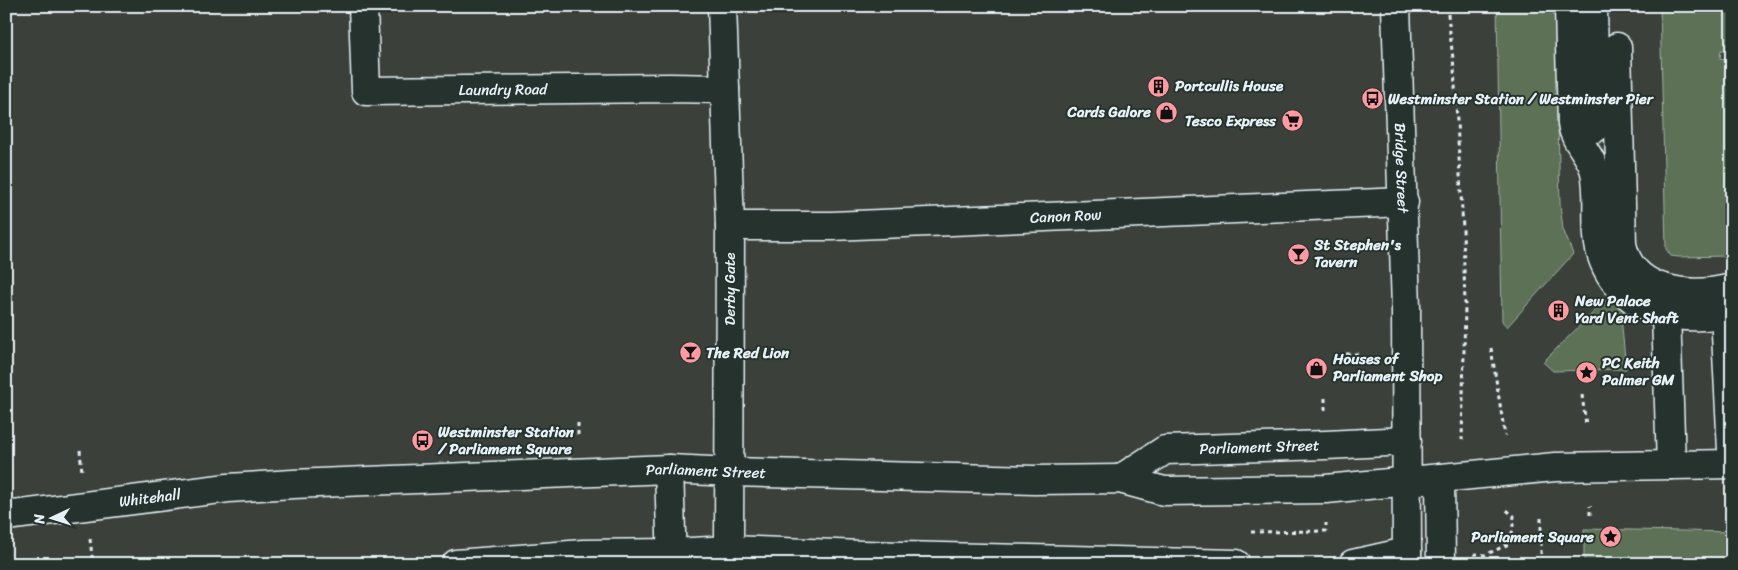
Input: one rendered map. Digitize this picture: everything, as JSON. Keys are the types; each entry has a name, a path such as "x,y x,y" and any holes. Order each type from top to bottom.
{"main road":[{"name":"Laundry Road","path":"364,6 366,91 726,89"},
{"name":"Derby Gate","path":"722,6 730,226 731,472 729,550"},
{"name":"Bridge Street","path":"1396,6 1404,202 1407,558"},
{"path":"1569,6 1572,124 1574,136 1591,159 1595,173 1598,238 1607,271 1626,293 1646,307 1666,313 1689,315 1730,305"},
{"path":"1592,6 1595,128"},
{"path":"1617,47 1622,244 1625,257 1634,270 1646,281 1662,289 1690,292 1730,305"},
{"name":"Canon Row","path":"730,226 832,226 1404,202"},
{"path":"1730,305 1727,367 1732,450"},
{"path":"1666,313 1671,465"},
{"name":"Parliament Street","path":"1120,479 1166,450 1407,441"},
{"path":"1441,564 1451,477 1555,467 1732,464"},
{"path":"669,469 672,558"},
{"name":"Parliament Street","path":"293,484 669,469 1034,480 1120,479 1164,491 1326,490 1451,477"},
{"name":"Whitehall","path":"6,516 218,489 293,484"},
{"path":"456,564 583,554 672,558 729,550 1236,564"},
{"path":"1353,564 1407,558"}],"path":[{"path":"1447,6 1454,68 1463,229 1465,307 1463,354 1451,477"},
{"path":"1491,348 1510,472"},
{"path":"1346,354 1362,354"},
{"path":"1582,395 1586,425"},
{"path":"80,450 83,478"},
{"path":"1590,506 1590,516"},
{"path":"1475,554 1485,555 1511,543 1514,516"},
{"path":"1247,532 1326,531 1327,518"},
{"path":"1541,518 1541,564"},
{"path":"90,538 93,564"}],"green space":[{"path":"1497,6 1555,6 1560,204 1563,229 1573,254 1507,327 1502,321"},
{"path":"1660,6 1732,6 1732,51 1721,50 1720,59 1732,61 1732,255 1729,256 1678,257 1671,256 1666,249"},
{"path":"1613,293 1626,309 1621,317 1626,369 1553,371 1543,362"},
{"path":"1584,529 1732,532 1732,564 1584,564"}],"place":[{"name":"Portcullis House","path":"1159,86"},
{"name":"Westminster Station / Westminster Pier","path":"1372,99"},
{"name":"Cards Galore","path":"1167,112"},
{"name":"Tesco Express","path":"1292,121"},
{"name":"St Stephen's Tavern","path":"1298,254"},
{"name":"New Palace Yard Vent Shaft","path":"1559,310"},
{"name":"The Red Lion","path":"690,353"},
{"name":"Houses of Parliament Shop","path":"1317,368"},
{"name":"PC Keith Palmer GM","path":"1586,372"},
{"name":"Westminster Station / Parliament Square","path":"422,441"},
{"name":"Parliament Square","path":"1610,537"}]}
